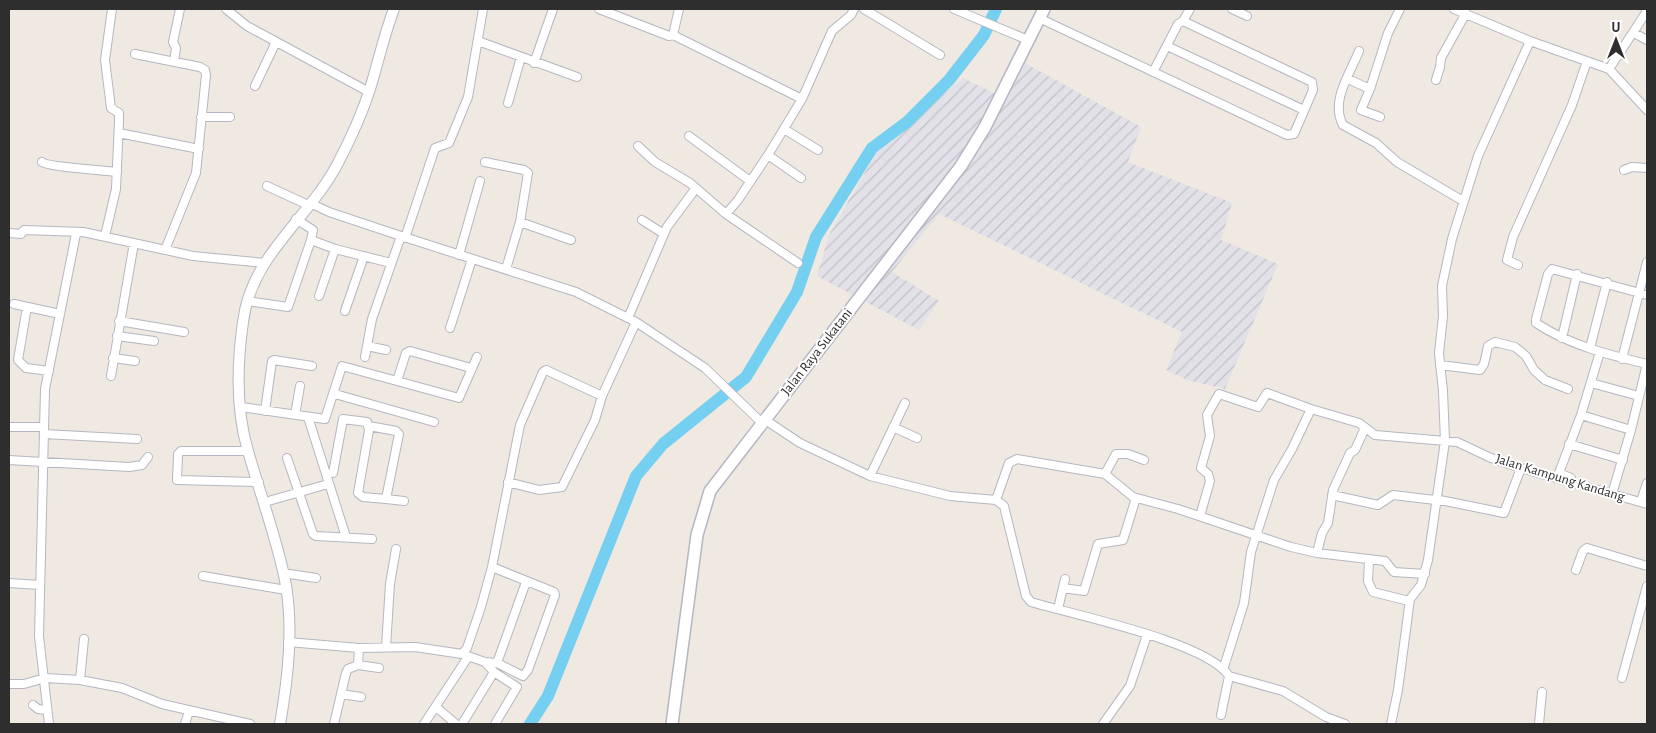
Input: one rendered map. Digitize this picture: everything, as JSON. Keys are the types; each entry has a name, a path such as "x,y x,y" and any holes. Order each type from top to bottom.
{"main road":[{"name":"Jalan Raya Sukatani","path":"672,724 691,571 704,509 710,491 961,166 985,127 1042,13"}],"street":[{"path":"105,236 117,172 120,114 111,108 105,63 112,9"},
{"path":"174,62 176,48 173,42 180,9"},
{"path":"226,9 247,26 369,92"},
{"path":"280,724 288,680 286,590 265,502 248,451 241,408 240,364 243,321 253,284 265,263 337,164 369,92 394,9"},
{"path":"365,357 372,319 435,148 449,143 468,97 483,9"},
{"path":"534,63 553,9"},
{"path":"599,9 667,35 673,35 802,100"},
{"path":"673,35 679,9"},
{"path":"726,214 768,155 802,100 832,31 851,15 854,9"},
{"path":"864,9 940,54"},
{"path":"954,9 1028,40"},
{"path":"1153,72 1178,24 1183,21 1190,9"},
{"path":"1232,9 1248,16"},
{"path":"1380,117 1361,110 1370,89 1388,33 1400,9"},
{"path":"1454,9 1530,41 1609,69 1647,110"},
{"path":"1609,69 1647,11"},
{"path":"1042,13 1153,72 1287,135 1294,134 1313,90 1312,82 1183,21"},
{"path":"1436,80 1440,68 1440,58 1466,13"},
{"path":"1634,33 1647,40"},
{"path":"478,41 534,63 577,77"},
{"path":"1391,724 1398,690 1409,601 1421,585 1425,574 1444,440 1438,353 1443,316 1442,286 1463,201 1478,156 1530,41"},
{"path":"255,86 276,42"},
{"path":"1167,46 1304,110"},
{"path":"1359,52 1339,98 1339,111 1343,125 1376,143 1397,162 1463,201"},
{"path":"134,54 200,67 205,70 206,86 196,172 192,188 166,250"},
{"path":"508,103 520,57"},
{"path":"1518,265 1507,260 1513,237 1572,105 1587,61"},
{"path":"1348,79 1370,89"},
{"path":"201,117 230,117"},
{"path":"784,129 818,150"},
{"path":"119,133 199,149"},
{"path":"689,136 750,181"},
{"path":"638,146 655,162 696,188 726,214 798,263"},
{"path":"768,155 801,178"},
{"path":"42,162 48,166 91,168 117,172"},
{"path":"485,162 528,172 520,222 506,269"},
{"path":"1624,170 1632,167 1647,168"},
{"path":"459,255 480,181"},
{"path":"267,186 329,212 576,292 636,322 705,368 763,421 800,442 870,476 950,496 996,500 1006,508 1028,600 1147,635 1207,658 1224,667 1230,676 1283,691 1326,717 1345,724"},
{"path":"628,318 664,234 675,214 696,188"},
{"path":"247,301 288,307 314,231 296,219"},
{"path":"642,220 664,234"},
{"path":"520,222 571,240"},
{"path":"9,233 21,234 24,230 76,234 83,232 194,256 265,263"},
{"path":"49,724 39,636 45,389 76,234"},
{"path":"311,240 335,249 392,263"},
{"path":"111,376 134,243"},
{"path":"320,296 335,249"},
{"path":"345,311 364,256"},
{"path":"450,328 472,259"},
{"path":"1622,359 1644,293 1647,262"},
{"path":"1600,352 1581,415 1569,444 1560,474 1612,492 1632,430 1647,364 1622,359 1562,338 1536,323 1536,318 1549,271 1555,268 1644,293"},
{"path":"1562,338 1577,274"},
{"path":"1590,348 1607,282"},
{"path":"14,304 60,314"},
{"path":"27,307 18,360 26,368 49,371"},
{"path":"119,321 184,332"},
{"path":"508,482 539,490 562,487 595,420 602,396 636,322"},
{"path":"117,336 154,341"},
{"path":"1440,365 1480,370 1483,368 1488,346 1496,342 1515,347 1526,356 1534,370 1545,380 1568,389"},
{"path":"367,346 386,350"},
{"path":"398,381 406,353 410,351 471,368"},
{"path":"327,418 342,366 459,398 477,357"},
{"path":"113,358 134,361"},
{"path":"265,411 272,361 312,366"},
{"path":"424,724 465,656 492,567 520,425 544,371 565,378 602,396"},
{"path":"1591,383 1639,396"},
{"path":"295,416 300,386"},
{"name":"Jalan Kampung Kandang","path":"1200,516 1210,481 1208,474 1201,468 1210,436 1207,416 1218,394 1258,406 1267,393 1311,409 1359,423 1375,435 1444,440 1469,446 1491,458 1521,468 1646,501"},
{"path":"335,394 434,422"},
{"path":"870,476 905,403"},
{"path":"241,408 323,420 327,418 342,422"},
{"path":"1224,667 1244,603 1256,536 1274,480 1292,449 1311,409"},
{"path":"1581,415 1632,430"},
{"path":"308,418 346,537"},
{"path":"333,473 344,418 367,422 370,426 396,431 399,434 386,499"},
{"path":"370,426 358,493 363,497 404,501"},
{"path":"9,427 137,439"},
{"path":"893,427 917,438"},
{"path":"1316,554 1328,523 1332,495 1350,453 1355,450 1365,428"},
{"path":"1569,444 1623,460"},
{"path":"248,451 181,451 178,454 177,480 258,482"},
{"path":"1105,474 1116,454 1128,454 1144,460"},
{"path":"9,460 128,467 142,465 148,457"},
{"path":"287,458 313,534 316,536 372,539"},
{"path":"996,500 1009,463 1017,459 1105,474 1128,495 1200,516 1256,536 1316,554 1386,561 1394,572 1425,574"},
{"path":"1332,495 1378,505 1394,495 1504,512 1521,468"},
{"path":"1646,501 1647,483"},
{"path":"265,502 328,484"},
{"path":"1058,609 1064,583 1084,591 1098,544 1123,540 1136,498"},
{"path":"1576,570 1583,551 1588,548 1647,566"},
{"path":"386,646 390,584 396,549"},
{"path":"1369,560 1368,581 1373,592 1409,601"},
{"path":"492,567 554,592 555,595 528,670 495,724"},
{"path":"283,573 316,578"},
{"path":"203,576 286,590"},
{"path":"497,663 526,582"},
{"path":"9,583 40,585"},
{"path":"1622,678 1647,586"},
{"path":"1104,724 1130,686 1147,635"},
{"path":"80,680 84,638"},
{"path":"288,642 359,648 386,646 415,647 497,663 524,676"},
{"path":"358,665 359,648"},
{"path":"485,662 494,672 517,687"},
{"path":"334,724 348,668 358,665 380,668"},
{"path":"462,724 494,672"},
{"path":"1221,715 1230,676"},
{"path":"9,684 24,684 45,678 80,680 122,688 162,704 250,724"},
{"path":"1539,724 1542,692"},
{"path":"341,694 361,697"},
{"path":"33,705 38,709 46,710"},
{"path":"436,707 456,724"},
{"path":"185,724 189,711"},
{"path":"1320,724 1326,717"}],"shaded area":[{"path":"1025,63 1141,127 1128,162 1232,203 1221,240 1278,264 1225,389 1187,380 1166,370 1182,332 939,214 892,272 939,301 919,330 817,276 829,235 880,146 963,78 1006,99"}],"waterway":[{"path":"530,724 548,696 636,476 663,444 746,377 797,292 816,237 872,148 907,122 949,80 984,35 996,9"}]}
